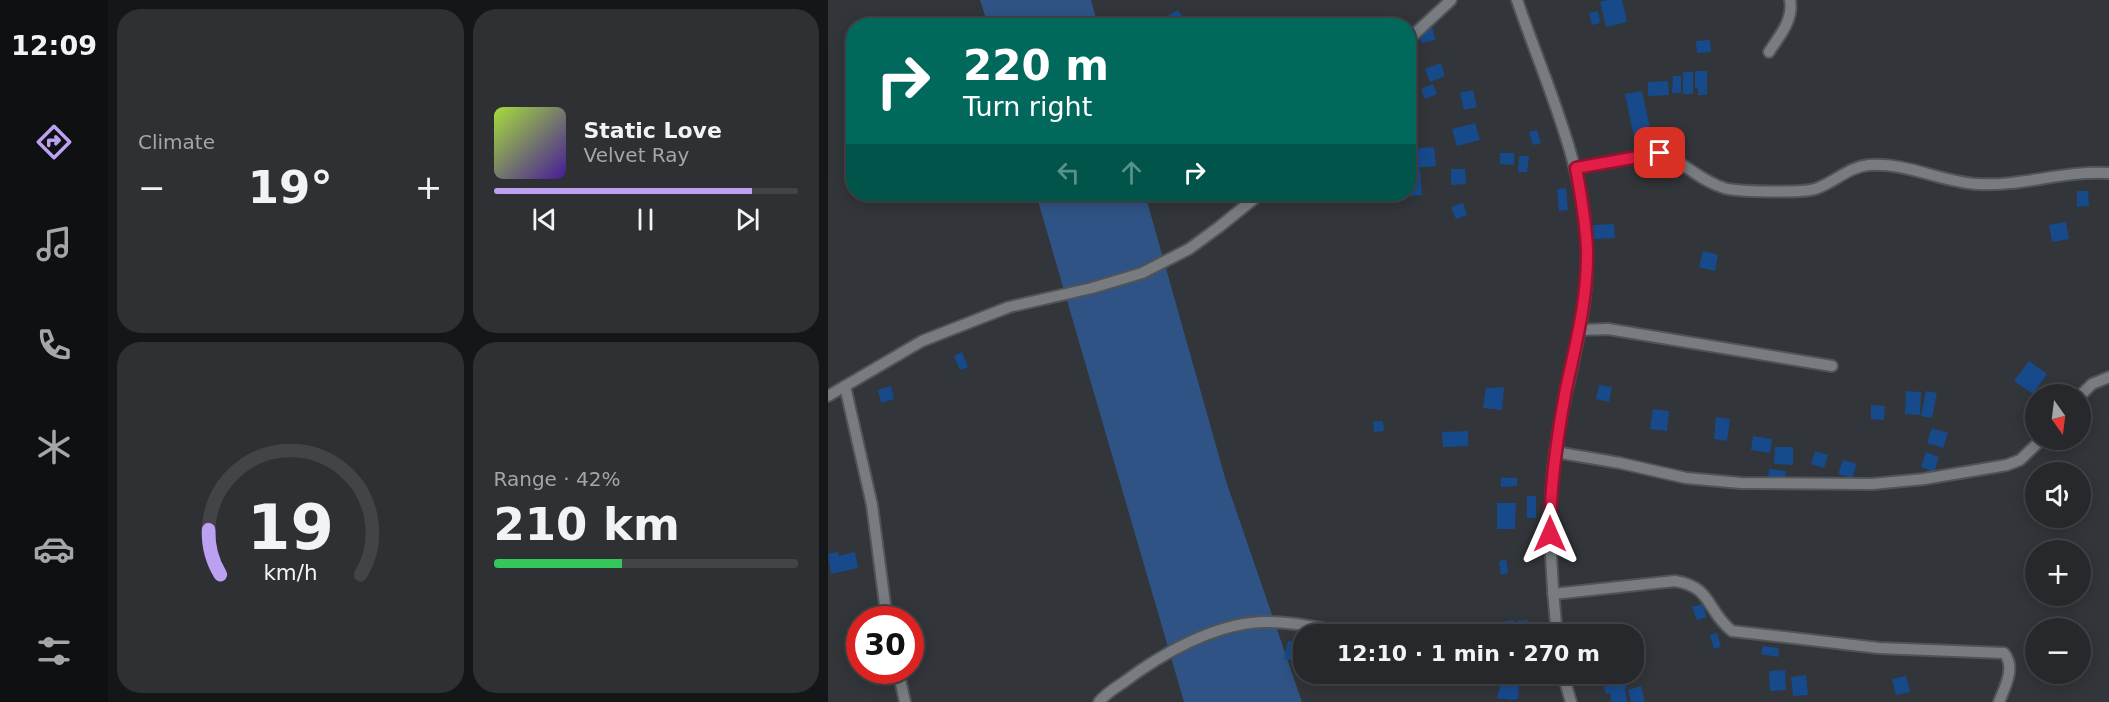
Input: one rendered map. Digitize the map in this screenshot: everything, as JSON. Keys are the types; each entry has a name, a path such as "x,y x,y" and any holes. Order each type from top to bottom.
{"street":[{"path":"1416,33 1451,0"},
{"path":"1517,0 1559,114 1576,168 1584,208 1587,250 1580,330 1555,452 1550,499 1550,551 1556,624"},
{"path":"1769,52 1787,24 1791,13 1790,0"},
{"path":"1576,168 1660,153 1669,156 1706,181 1724,188 1745,191 1814,189 1865,165 1884,164 1975,184 2004,184 2071,174 2109,173"},
{"path":"828,396 922,341 1009,307 1092,288 1142,273 1189,249 1252,201"},
{"path":"1580,330 1608,329 1832,366"},
{"path":"2091,385 2109,377"},
{"path":"845,386 872,505 885,606"},
{"path":"1555,452 1686,478 1720,482 1872,484 2007,465 2020,460 2030,450"},
{"path":"1553,594 1675,581 1688,583 1700,589 1720,620 1732,632 1879,648 2004,653 2009,658 2010,674 1999,702"},
{"path":"1099,702 1144,667 1191,641 1236,626 1260,622 1296,624"},
{"path":"901,684 905,702"},
{"path":"1566,684 1571,702"}],"shaded area":[{"path":"980,0 1091,0 1096,18 986,18"},
{"path":"1038,201 1147,201 1226,481 1293,676 1293,684 1296,684 1302,702 1184,702"}],"building":[{"path":"1622,0 1627,22 1606,27 1600,2"},
{"path":"1178,10 1183,18 1164,18"},
{"path":"1598,11 1600,23 1592,25 1589,13"},
{"path":"1432,27 1435,40 1422,43 1420,37 1426,29"},
{"path":"1710,40 1711,52 1697,53 1696,41"},
{"path":"1441,63 1445,76 1430,82 1425,69"},
{"path":"1695,71 1707,71 1707,95 1698,95 1698,88 1695,87"},
{"path":"1683,72 1693,72 1693,94 1683,94"},
{"path":"1673,76 1681,76 1681,93 1672,93"},
{"path":"1668,81 1669,95 1648,96 1648,82"},
{"path":"1433,84 1437,94 1425,99 1421,89"},
{"path":"1473,90 1477,107 1464,110 1460,93"},
{"path":"1642,91 1653,143 1636,147 1625,94"},
{"path":"1475,123 1480,140 1457,146 1452,129"},
{"path":"1537,130 1541,143 1533,145 1529,132"},
{"path":"1434,147 1436,166 1416,168 1416,149"},
{"path":"1500,153 1514,153 1514,165 1500,164"},
{"path":"1519,156 1529,156 1527,172 1518,172"},
{"path":"1416,169 1420,169 1422,195 1416,195"},
{"path":"1451,169 1465,169 1466,184 1451,185"},
{"path":"1566,188 1568,210 1559,211 1557,189"},
{"path":"2077,191 2088,191 2089,206 2077,207"},
{"path":"1463,203 1467,215 1456,219 1451,207"},
{"path":"2066,222 2069,239 2052,242 2049,225"},
{"path":"1614,224 1615,238 1594,239 1593,225"},
{"path":"1703,251 1718,255 1715,271 1699,267"},
{"path":"962,352 968,367 960,370 954,356"},
{"path":"2029,361 2047,374 2040,384 2025,384 2025,389 2014,381"},
{"path":"1599,385 1612,387 1609,402 1596,399"},
{"path":"891,386 894,399 881,403 878,390"},
{"path":"1504,387 1502,410 1483,408 1486,388"},
{"path":"1906,391 1921,392 1920,415 1905,414"},
{"path":"1926,391 1937,393 1932,418 1921,416"},
{"path":"1871,405 1885,406 1884,420 1871,419"},
{"path":"1653,409 1669,411 1667,431 1650,429"},
{"path":"1716,417 1730,419 1727,441 1714,439"},
{"path":"1383,421 1384,431 1374,432 1373,422"},
{"path":"1932,428 1948,433 1943,448 1927,443"},
{"path":"1468,431 1468,446 1443,447 1442,432"},
{"path":"1753,436 1772,439 1770,453 1751,450"},
{"path":"1775,447 1793,447 1793,465 1774,464"},
{"path":"1815,451 1828,455 1824,468 1811,464"},
{"path":"1926,452 1939,457 1934,472 1921,467"},
{"path":"1843,460 1857,464 1852,478 1838,474"},
{"path":"1769,469 1786,471 1785,481 1768,479"},
{"path":"1501,478 1517,478 1517,486 1501,487"},
{"path":"1527,496 1536,496 1536,518 1527,518"},
{"path":"1497,503 1516,503 1515,529 1497,529"},
{"path":"838,552 839,556 855,552 858,568 831,574 828,554"},
{"path":"1506,559 1508,573 1501,575 1499,561"},
{"path":"1702,604 1707,617 1697,620 1692,607"},
{"path":"1514,620 1514,624 1500,624 1500,622"},
{"path":"1528,620 1528,624 1517,624 1517,621"},
{"path":"1717,633 1721,647 1714,649 1710,635"},
{"path":"1288,641 1293,642 1293,661 1284,659"},
{"path":"1763,646 1779,648 1778,657 1761,654"},
{"path":"1785,670 1786,690 1770,691 1769,671"},
{"path":"1806,675 1808,695 1793,696 1791,677"},
{"path":"1906,676 1910,692 1896,695 1892,679"},
{"path":"1501,684 1519,684 1518,699 1497,698"},
{"path":"1612,684 1625,684 1627,702 1611,702 1610,693 1606,694 1604,687"},
{"path":"1641,686 1645,702 1631,702 1628,690"}],"route":[{"path":"1550,534 1550,499 1555,452 1580,330 1585,286 1587,250 1584,208 1576,168 1660,153"}]}
